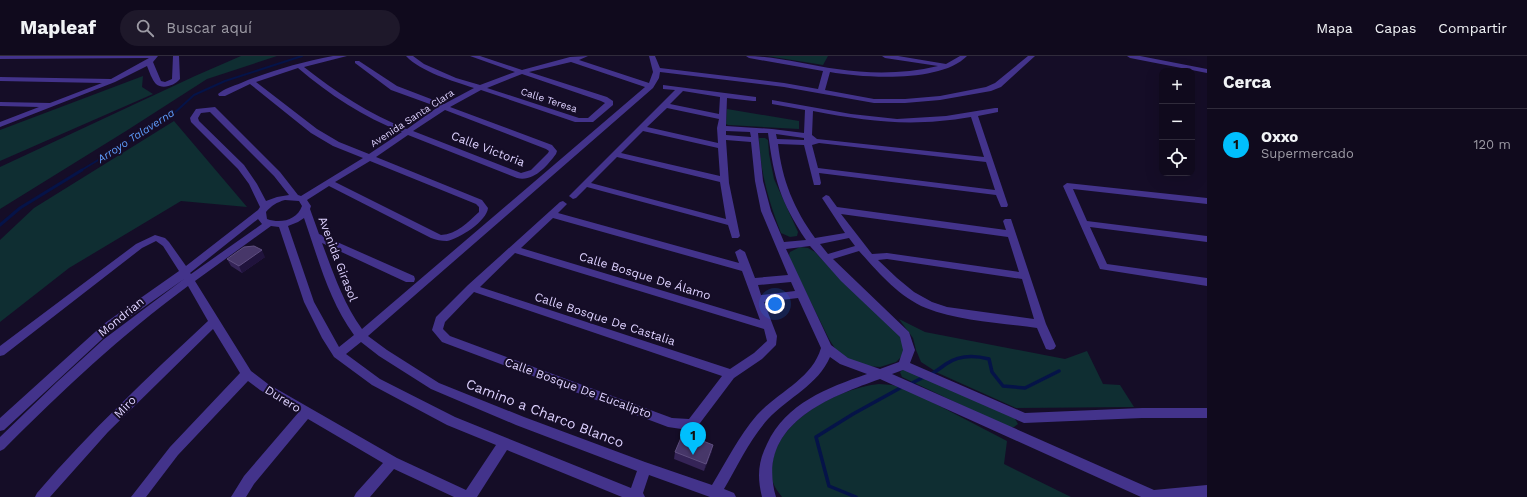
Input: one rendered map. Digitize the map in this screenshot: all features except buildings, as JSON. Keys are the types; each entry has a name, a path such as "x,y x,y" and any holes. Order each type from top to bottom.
{"street":[{"path":"153,58 158,82 160,84 174,82 177,77 176,56"},
{"path":"222,94 299,66 344,56"},
{"path":"409,56 433,70 480,88"},
{"path":"473,56 522,72"},
{"path":"559,56 650,86"},
{"name":"Avenida Santa Clara","path":"263,210 270,203 282,198 298,198 330,183 444,107 480,88 522,72 585,56"},
{"path":"338,354 361,336 650,86 657,77 658,70 652,56"},
{"path":"749,56 864,75 893,76 914,74 951,66 964,56"},
{"path":"885,56 951,66"},
{"path":"658,70 784,85 874,101 905,101 946,97 980,91 998,85 1032,56"},
{"path":"1130,56 1207,71"},
{"path":"0,57 153,58"},
{"path":"0,125 56,105 113,81 153,58"},
{"path":"357,62 377,78 394,88 444,107"},
{"path":"299,66 326,88 352,106 408,131"},
{"path":"821,92 827,69"},
{"name":"Calle Teresa","path":"480,88 582,121 593,118 610,104 608,100 522,72"},
{"path":"0,79 113,81"},
{"path":"252,82 322,136 336,144 369,158 479,202 484,206 483,214 456,234 445,239 434,236 330,183"},
{"path":"666,87 752,99"},
{"path":"573,196 681,90"},
{"path":"724,95 721,146 724,180 731,223 735,236"},
{"path":"776,102 897,121 919,121 995,110"},
{"path":"0,104 56,105"},
{"path":"665,105 722,117"},
{"name":"Calle Victoria","path":"408,131 523,176 532,174 552,154 553,151 549,147 444,107"},
{"path":"809,108 808,140 817,183"},
{"path":"298,198 277,174 212,109 199,111 194,118 199,126 241,166 253,184 263,210 261,217 264,221 283,224 298,218 306,210"},
{"path":"974,114 1004,205"},
{"path":"642,128 721,146"},
{"path":"721,133 754,130 773,136 989,160"},
{"path":"754,130 759,182 766,211 794,278 827,348 844,361 881,374 1154,496 1207,491"},
{"path":"721,133 756,140"},
{"path":"773,136 779,176 784,192 795,213 813,242 826,258 857,290 905,335 909,350 903,365"},
{"path":"616,154 724,180"},
{"path":"815,170 999,193"},
{"path":"586,184 731,223"},
{"path":"1207,201 1067,186 1103,267 1207,282"},
{"name":"Avenida Girasol","path":"298,198 307,206 306,210 340,301 350,320 361,336"},
{"path":"826,198 850,235 870,257 901,287 920,301 932,308 946,311 1041,324"},
{"name":"Calle Bosque De Eucalipto","path":"563,204 553,215 472,288 440,320 437,330 446,339 672,423 688,425 693,423 716,391 731,374 756,357 770,345 772,336 750,282 740,252"},
{"name":"Mondrian","path":"0,445 44,401 263,210"},
{"path":"834,210 1011,234"},
{"path":"553,215 745,268"},
{"path":"1008,221 1041,324 1050,346"},
{"name":"Mondrian","path":"0,426 109,326 269,223"},
{"path":"1083,223 1207,239"},
{"path":"283,224 309,302 326,335 338,354 376,382 451,421 636,497 645,468"},
{"path":"781,246 850,235"},
{"path":"316,236 410,279"},
{"name":"Durero","path":"0,352 133,250 155,238 162,240 188,276 214,322 247,374 264,387 305,413 392,462 469,497"},
{"path":"826,258 861,247"},
{"name":"Calle Bosque De Álamo","path":"515,250 768,326"},
{"path":"870,257 887,256 1026,276"},
{"path":"750,282 794,278"},
{"name":"Calle Bosque De Castalia","path":"472,288 731,374"},
{"path":"757,299 802,294"},
{"name":"Miro","path":"42,497 89,445 145,387 214,322"},
{"name":"Camino a Charco Blanco","path":"361,336 389,358 435,386 520,421 645,468 728,497"},
{"path":"715,493 743,443 774,405 818,370 824,360 827,348"},
{"path":"769,497 765,475 765,463 770,446 781,428 799,411 838,389 903,365 1024,418 1142,413 1207,413"},
{"path":"138,497 174,451 247,374"},
{"path":"238,497 249,480 305,413"},
{"path":"1022,437 1024,418"},
{"path":"469,497 504,444"},
{"path":"361,497 392,462"}],"green space":[{"path":"241,56 277,56 207,79 0,209 0,167"},
{"path":"767,56 828,56 823,65"},
{"path":"143,76 142,87 153,94 0,161 0,130"},
{"path":"727,109 799,121 799,129 728,125 726,124"},
{"path":"174,121 247,207 181,201 69,268 0,322 0,240 34,208"},
{"path":"759,138 765,138 768,140 774,179 798,232 797,236 790,237 781,233 766,187 761,163"},
{"path":"800,247 808,248 815,252 849,288 885,320 904,341 905,350 896,362 880,367 867,366 850,361 836,350 829,339 791,262 789,255 790,252"},
{"path":"899,319 925,332 1065,359 1087,351 1103,384 1120,385 1134,407 1016,408 938,373 921,362 913,338"},
{"path":"904,369 1014,417 1018,424 1014,427 1008,427 902,377 900,372"},
{"path":"879,384 905,388 1007,441 1004,464 1071,497 782,497 772,480 772,471 773,460 778,445 787,431 814,408 830,399 847,392"}],"waterway":[{"name":"Arroyo Talaverna","path":"80,171 171,116 194,95 225,81 302,56"},
{"name":"Arroyo Talaverna","path":"0,225 20,208 82,170"},
{"path":"933,373 951,361 961,357 972,356 989,359 992,372 1003,386 1025,388 1059,371"},
{"path":"912,383 922,378"},
{"path":"856,497 829,486 816,437 853,414 902,387"}],"place":[{"name":"Oxxo","path":"693,455"}]}
